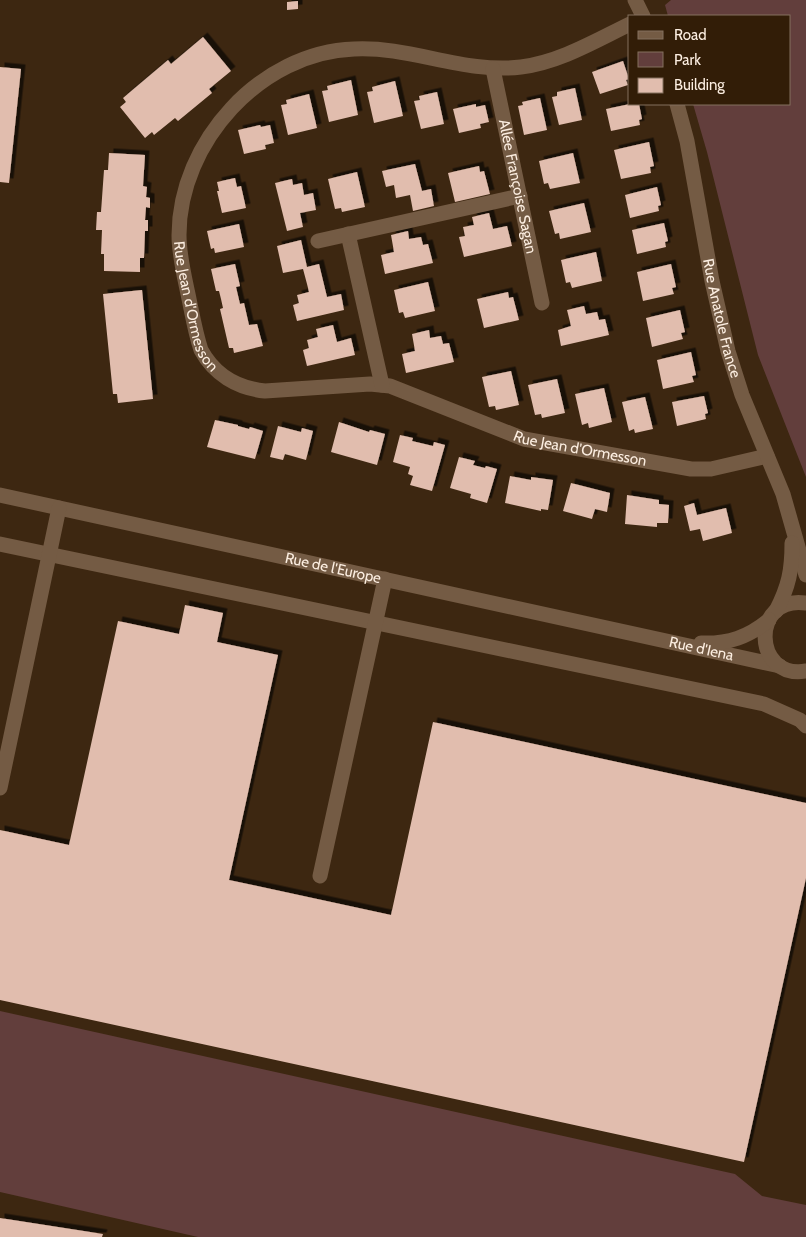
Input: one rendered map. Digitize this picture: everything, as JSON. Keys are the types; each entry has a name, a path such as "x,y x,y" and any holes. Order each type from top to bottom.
{"street":[{"path":"635,0 642,15"},
{"name":"Rue Jean d'Ormesson","path":"628,25 549,61 523,67 493,69 381,49 352,49 316,55 293,64 267,78 235,104 217,127 195,166 189,182 180,223 182,260 200,350 215,370 236,384 247,388 265,391 382,384 534,442 691,469 711,468 767,456"},
{"name":"Allée Françoise Sagan","path":"493,69 542,303"},
{"name":"Rue Anatole France","path":"677,105 687,141 710,272 728,352 742,395 783,494 806,575"},
{"path":"318,241 520,196"},
{"path":"348,234 382,384"},
{"name":"Rue de l'Europe","path":"0,495 668,641"},
{"path":"0,788 59,508"},
{"name":"Rue Anatole France","path":"772,615 786,590 790,577 792,560 791,524"},
{"path":"0,544 764,704 800,720 806,726"},
{"path":"320,876 385,579"},
{"path":"780,666 768,653 765,631 772,615 791,603 806,603"},
{"name":"Rue d'Iena","path":"668,641 705,643 735,640 749,635 772,615"},
{"name":"Rue d'Iena","path":"668,641 803,672"}],"green space":[{"path":"671,0 806,0 806,477 758,355 693,105 791,105 791,15 668,15 665,5"},
{"path":"0,1011 735,1174 762,1196 806,1205 806,1237 198,1237 0,1192"}],"building":[{"path":"298,1 298,9 287,10 287,2"},
{"path":"203,37 231,71 209,89 212,93 178,121 175,118 154,135 152,132 145,138 120,107 126,102 123,98 168,60 171,64"},
{"path":"623,61 628,76 626,80 628,85 600,94 592,72"},
{"path":"0,67 21,69 9,183 0,182"},
{"path":"351,80 358,115 329,122 322,91 328,90 327,86"},
{"path":"395,81 403,116 374,123 367,92 373,91 372,87"},
{"path":"575,88 582,120 559,125 552,97 557,96 557,92"},
{"path":"437,92 444,124 421,129 414,101 420,100 419,96"},
{"path":"309,94 317,128 288,135 281,105 287,104 286,100"},
{"path":"540,98 547,130 524,135 518,106 523,105 522,102"},
{"path":"476,104 476,107 485,105 489,122 480,124 481,128 459,133 453,109"},
{"path":"628,104 639,105 642,119 639,120 640,125 611,131 606,109"},
{"path":"260,125 261,127 270,125 274,143 265,145 266,149 244,154 238,130"},
{"path":"649,142 654,166 650,167 651,173 621,179 614,150"},
{"path":"109,153 145,155 143,186 147,187 146,197 150,198 150,208 146,207 145,220 148,220 148,231 145,231 144,258 140,258 140,272 104,271 104,254 101,254 102,230 96,230 97,212 101,212 104,170 108,170"},
{"path":"573,153 580,183 550,189 548,183 544,184 539,161"},
{"path":"415,164 422,191 431,189 434,206 413,211 410,195 396,198 394,185 386,187 382,171"},
{"path":"479,166 480,172 484,171 490,194 455,202 448,173"},
{"path":"357,172 365,207 342,212 341,208 335,209 328,179"},
{"path":"235,178 237,187 241,186 246,208 222,213 217,182"},
{"path":"292,179 293,185 302,183 304,195 313,193 316,210 300,213 303,227 287,231 275,183"},
{"path":"657,187 661,205 658,206 659,211 630,218 625,195"},
{"path":"584,203 591,232 560,239 559,233 555,234 549,211"},
{"path":"489,213 493,229 507,226 512,246 464,257 459,237 465,236 463,227 474,225 472,217"},
{"path":"664,223 668,241 665,242 666,247 637,254 632,230"},
{"path":"239,224 244,247 215,253 214,248 211,249 207,231"},
{"path":"408,231 409,239 421,237 423,245 428,244 433,263 385,274 381,255 394,252 391,235"},
{"path":"301,240 307,267 319,264 327,297 341,294 344,310 297,321 293,305 299,303 297,295 309,292 303,269 283,273 277,246"},
{"path":"596,252 602,281 572,288 570,282 566,283 561,260"},
{"path":"235,264 240,286 236,287 240,304 244,303 249,325 257,324 263,346 234,353 233,348 229,348 220,309 223,308 221,299 219,291 216,291 211,269"},
{"path":"671,264 676,287 672,288 674,294 643,301 637,272"},
{"path":"428,282 435,311 405,318 403,312 399,313 394,290"},
{"path":"142,290 153,399 118,403 117,394 113,394 103,294"},
{"path":"508,292 509,298 513,297 519,320 484,328 477,299"},
{"path":"584,306 586,314 597,312 599,320 605,319 609,335 561,346 558,330 571,326 567,310"},
{"path":"680,310 685,332 681,333 683,339 652,347 646,318"},
{"path":"333,325 337,342 351,338 355,355 307,366 303,350 309,348 307,340 318,337 316,329"},
{"path":"429,330 430,338 441,336 443,344 449,343 454,362 406,373 402,354 415,351 412,334"},
{"path":"691,352 696,375 692,376 694,382 663,389 657,360"},
{"path":"511,371 519,405 496,410 495,406 489,407 482,377"},
{"path":"557,379 565,413 542,418 541,414 535,415 528,385"},
{"path":"604,388 612,422 589,428 588,423 582,425 575,394"},
{"path":"704,396 708,413 705,414 706,419 677,426 672,402"},
{"path":"645,397 653,429 635,433 634,429 629,431 622,402"},
{"path":"215,420 263,431 255,459 207,447"},
{"path":"339,422 369,432 370,430 385,434 377,465 331,452"},
{"path":"278,426 301,432 302,428 313,431 306,460 285,454 283,460 270,457"},
{"path":"400,435 413,438 412,441 433,446 434,442 445,445 432,491 410,485 413,476 408,474 410,467 393,462"},
{"path":"459,457 475,461 473,465 497,469 487,503 470,498 471,494 450,488"},
{"path":"510,476 531,480 531,477 553,480 548,510 541,509 541,511 505,503"},
{"path":"571,483 610,493 607,512 595,509 592,519 563,511"},
{"path":"627,495 659,500 659,504 669,505 668,523 657,523 657,527 625,524"},
{"path":"694,503 697,515 726,508 732,533 703,541 700,529 690,531 684,506"},
{"path":"185,605 223,613 217,642 278,655 229,880 391,915 433,722 806,803 806,878 744,1162 0,1000 0,830 69,845 118,621 179,634"},
{"path":"0,1218 103,1234 102,1237 0,1237"}]}
